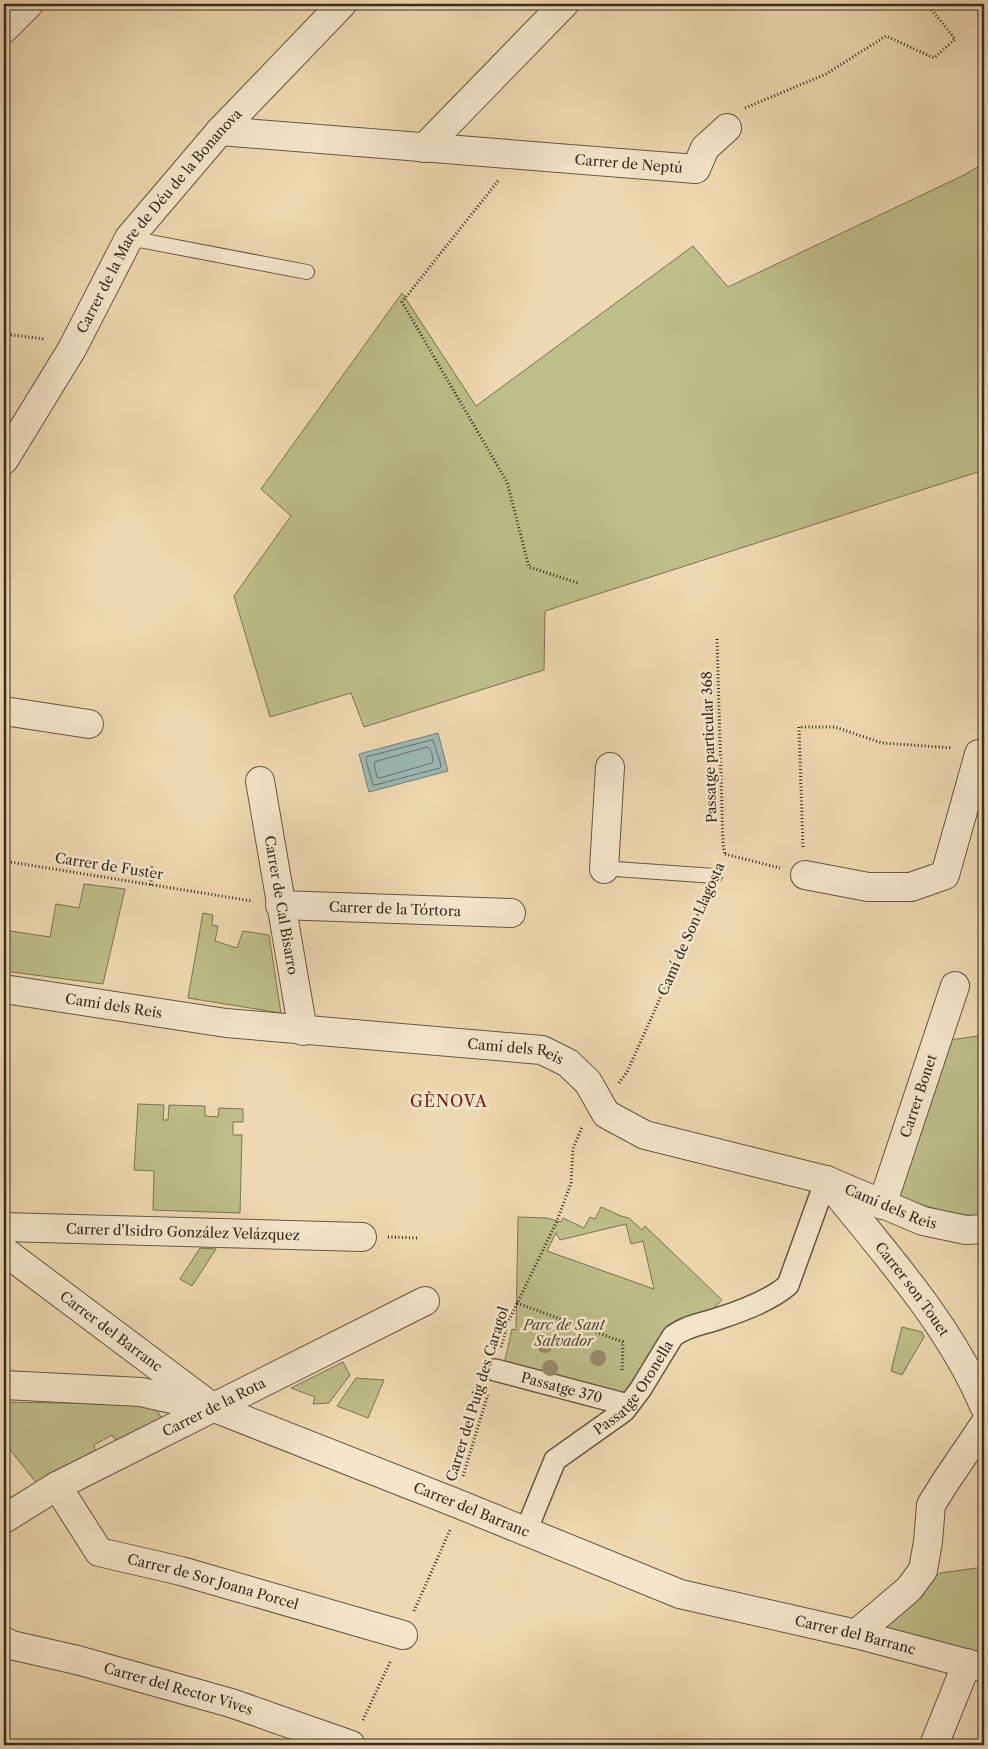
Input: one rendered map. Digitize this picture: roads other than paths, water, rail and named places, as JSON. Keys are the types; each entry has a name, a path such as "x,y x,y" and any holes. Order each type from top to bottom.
{"street":[{"path":"4,29 29,4"},
{"name":"Carrer de la Mare de Déu de la Bonanova","path":"4,460 72,350 129,238 220,131 342,4"},
{"path":"424,148 564,4"},
{"name":"Carrer de Neptú","path":"220,131 696,169 705,148 727,128"},
{"path":"4,712 89,724"},
{"path":"805,875 868,887 912,887 945,875 981,754"},
{"path":"598,868 610,767"},
{"name":"Carrer de Cal Bisarro","path":"260,781 303,1031"},
{"name":"Carrer de la Tórtora","path":"280,905 511,914"},
{"name":"Carrer Bonet","path":"882,1205 955,986"},
{"name":"Camí dels Reis","path":"4,989 226,1023 542,1050 568,1063 588,1082 606,1114 645,1135 826,1180 923,1221 966,1230 984,1229"},
{"name":"Passatge Oronella","path":"526,1531 555,1460 624,1411 640,1390 673,1336 680,1331 718,1319 778,1294 788,1285 826,1180"},
{"name":"Carrer son Touet","path":"826,1180 935,1318 978,1392 984,1406"},
{"name":"Carrer d'Isidro González Velázquez","path":"4,1227 362,1237"},
{"name":"Carrer del Barranc","path":"4,1251 212,1407 456,1502 680,1594 856,1634 976,1665"},
{"name":"Carrer de la Rota","path":"4,1519 57,1486 425,1301"},
{"name":"Passatge 370","path":"495,1370 628,1405"},
{"path":"4,1385 141,1392 212,1407"},
{"path":"856,1634 909,1589 923,1570 931,1506 984,1425"},
{"name":"Carrer de Sor Joana Porcel","path":"57,1486 99,1552 181,1572 403,1635"},
{"name":"Carrer del Rector Vives","path":"4,1641 11,1645 77,1660 231,1703 351,1745"},
{"path":"934,1745 976,1665"}],"lane":[{"path":"129,238 307,272"},
{"path":"598,868 715,876"}],"water":[{"path":"438,733 448,771 369,792 359,754"}],"district":[{"name":"GÈNOVA","path":"449,1101"}],"park label":[{"name":"Parc de Sant Salvador","path":"564,1334"}]}
